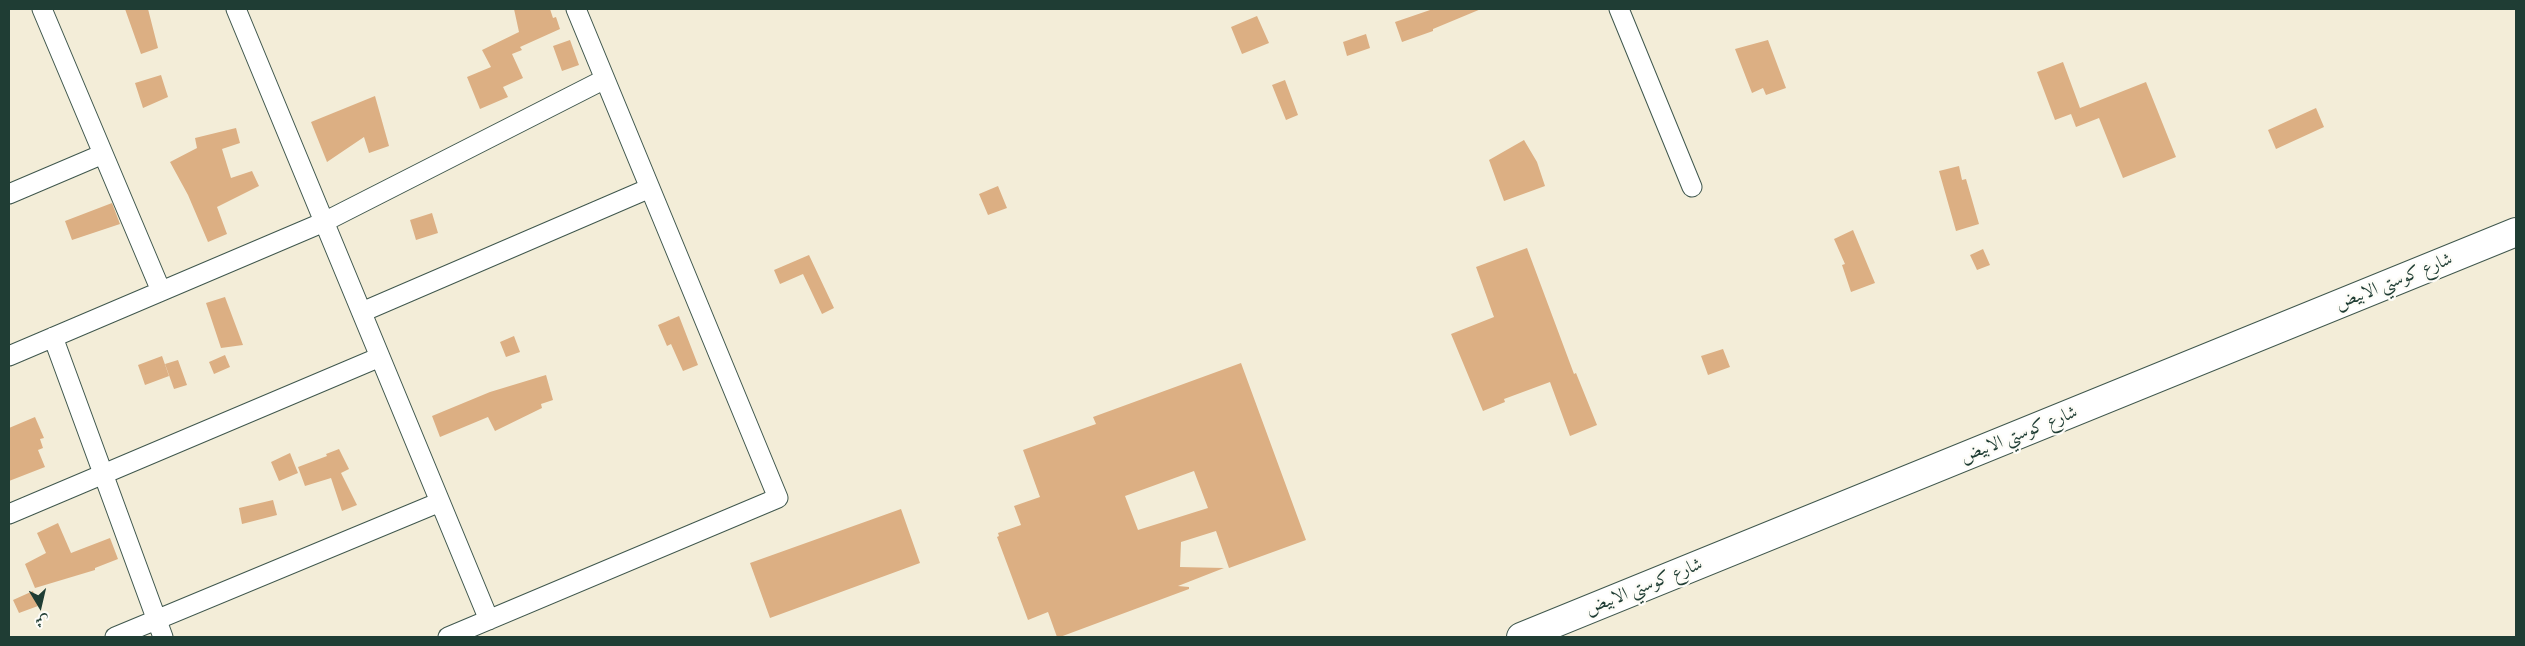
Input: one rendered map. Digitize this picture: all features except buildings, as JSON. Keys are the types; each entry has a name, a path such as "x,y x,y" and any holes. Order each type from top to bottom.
{"highway":[{"name":"شارع كوستي الابيض","path":"1521,637 2516,232"}],"street":[{"path":"42,9 161,291"},
{"path":"236,9 489,620"},
{"path":"448,637 778,498 576,9"},
{"path":"1619,9 1692,187"},
{"path":"9,356 324,222 605,79"},
{"path":"9,194 103,154"},
{"path":"362,312 650,188"},
{"path":"53,337 160,629"},
{"path":"9,514 380,357"},
{"path":"115,637 160,629 440,502"}]}
